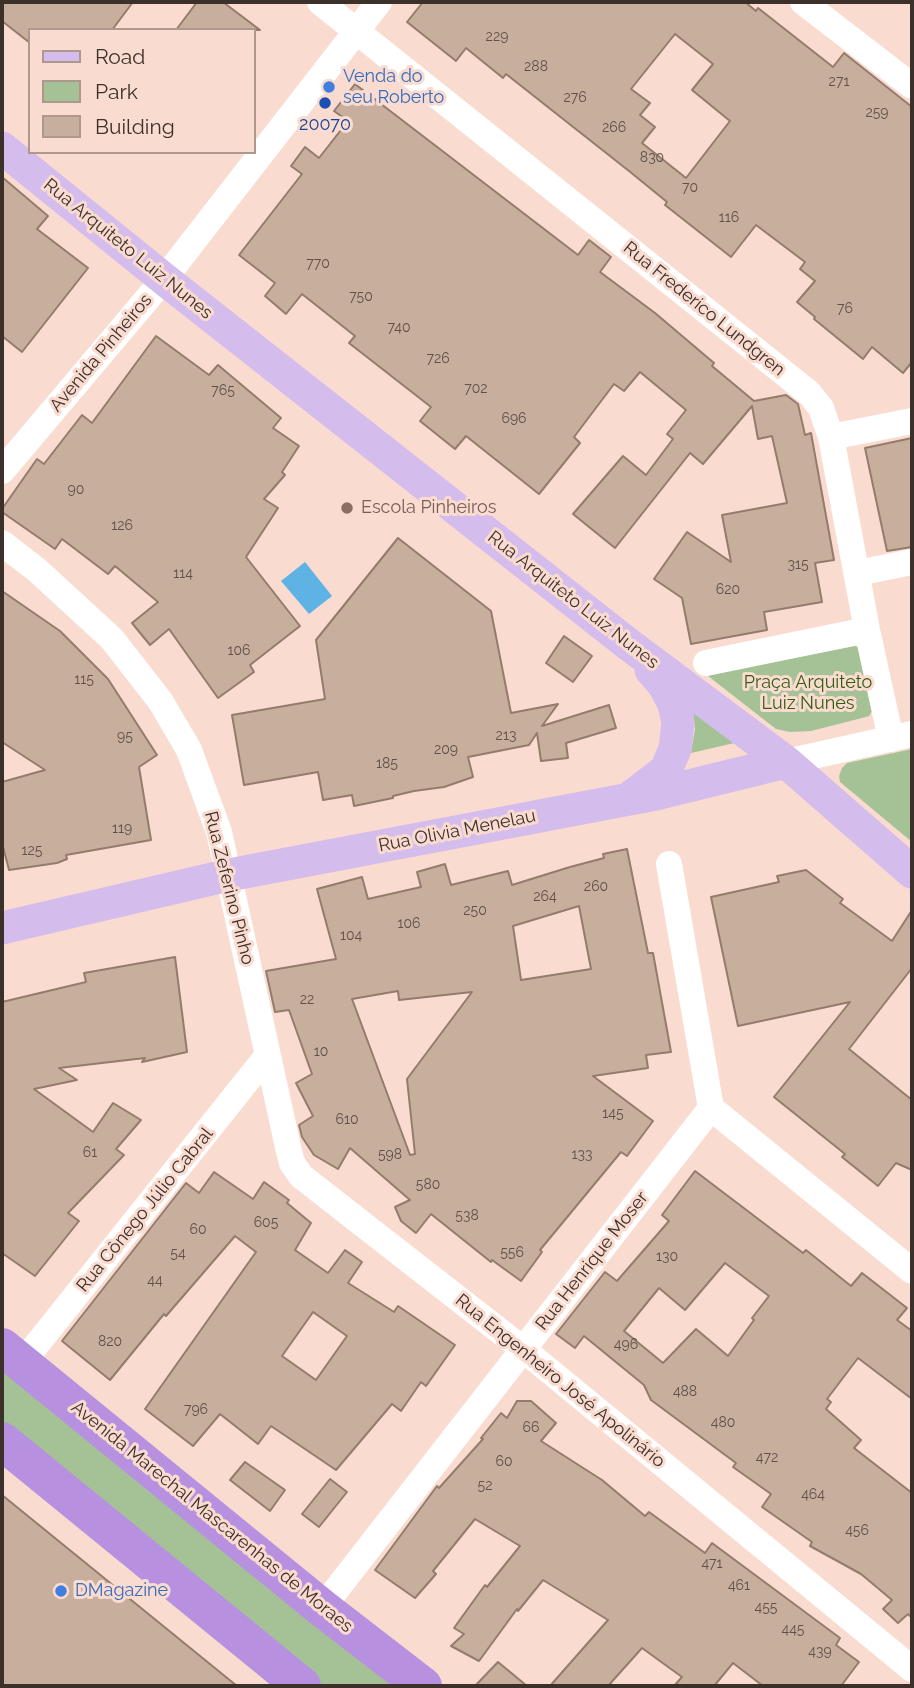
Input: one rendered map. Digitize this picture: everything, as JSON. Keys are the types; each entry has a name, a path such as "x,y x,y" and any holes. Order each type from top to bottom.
{"highway":[{"name":"Avenida Marechal Mascarenhas de Moraes","path":"12,1355 322,1608 423,1686"},
{"path":"2,1441 302,1686"}],"main road":[{"name":"Rua Arquiteto Luiz Nunes","path":"2,148 164,279 628,643 786,762 912,872"},
{"path":"627,799 666,770 675,749 678,723 674,704 664,685 628,643"},
{"name":"Rua Olivia Menelau","path":"2,928 229,875 627,799 786,762"}],"street":[{"name":"Rua Frederico Lundgren","path":"320,2 808,393 821,408 831,437 867,630 902,737"},
{"name":"Avenida Pinheiros","path":"2,471 164,279 379,2"},
{"path":"803,2 912,86"},
{"path":"831,437 912,421"},
{"name":"Rua Zeferino Pinho","path":"2,543 37,570 112,639 161,702 189,750 219,832 268,1056"},
{"path":"858,573 912,562"},
{"path":"706,663 867,630"},
{"name":"Rua Olivia Menelau","path":"786,762 902,737"},
{"path":"669,864 710,1108 912,1271"},
{"name":"Rua Engenheiro José Apolinário","path":"268,1056 292,1163 301,1175 524,1350 912,1669"},
{"name":"Rua Cônego Júlio Cabral","path":"12,1355 268,1056"},
{"name":"Rua Henrique Moser","path":"322,1608 710,1108"}],"green space":[{"name":"Praça Arquiteto Luiz Nunes","path":"858,647 872,711 869,716 811,731 790,732 776,729 708,676 709,674"},
{"path":"693,712 743,741 691,753 695,729"},
{"name":"Praça Arquiteto Luiz Nunes","path":"912,749 912,842 840,782 839,776 847,763"},
{"path":"2,1369 401,1686 323,1686 2,1428"}],"water":[{"path":"305,562 332,596 309,614 281,581"}],"building":[{"path":"2,2 133,2 114,28 28,28 28,41 2,21"},
{"path":"197,2 223,2 260,30 256,28 178,28"},
{"path":"423,2 745,2 756,11 758,8 833,67 844,53 912,107 912,362 903,373 872,347 863,359 814,319 815,317 797,302 815,281 800,269 805,262 756,225 731,257 665,205 667,202 629,171 506,74 503,78 466,48 456,61 407,22","holes":["675,34 713,64 692,90 730,121 686,178 642,143 655,127 640,115 650,103 631,89"]},
{"path":"355,84 578,255 589,240 611,257 600,272 655,313 754,401 786,395 798,404 805,435 811,433 834,560 815,563 822,602 764,612 767,630 691,644 682,598 654,579 687,532 731,562 722,515 787,503 772,436 758,439 752,406 703,464 690,453 615,548 573,514 623,456 646,475 673,439 667,434 686,410 640,372 624,391 614,384 574,437 580,443 539,494 466,436 455,449 420,421 431,407 349,343 355,336 302,294 286,314 265,296 275,283 239,255 302,174 291,166 305,147 319,158 348,121 334,111"},
{"path":"2,177 48,216 37,229 88,268 22,352 2,336"},
{"path":"156,336 209,375 218,365 281,418 273,428 299,446 282,472 285,475 264,499 278,508 246,557 300,626 250,665 254,672 218,698 169,629 150,645 132,623 158,602 115,566 108,574 62,539 55,549 2,512 37,459 44,464 82,415 92,423"},
{"path":"912,438 912,547 887,551 865,448"},
{"path":"398,538 491,611 511,713 558,704 542,726 609,705 616,728 566,743 568,758 541,761 537,733 529,745 468,757 473,777 444,787 414,791 354,806 352,795 323,800 318,772 244,785 232,715 325,699 316,640"},
{"path":"2,591 60,631 108,679 157,755 139,767 151,840 66,855 67,859 57,863 9,870 2,843 2,782 45,770 2,742"},
{"path":"564,636 592,656 573,682 546,663"},
{"path":"627,849 648,953 653,953 671,1052 646,1055 648,1068 593,1076 653,1121 627,1156 621,1152 540,1250 542,1252 521,1281 492,1260 491,1262 431,1214 416,1233 401,1221 395,1207 410,1200 350,1148 338,1169 314,1155 302,1137 299,1125 313,1116 296,1083 312,1074 289,1010 275,1012 266,971 336,959 317,889 362,877 368,899 421,887 417,872 445,864 451,885 508,871 512,885 604,858 603,854","holes":["579,906 591,969 521,980 513,926","398,991 399,1000 472,992 407,1079 415,1154 410,1155 352,999"]},
{"path":"806,870 843,899 840,903 892,941 912,910 912,968 849,1049 912,1100 912,1170 896,1163 878,1186 842,1157 845,1154 774,1097 850,1002 738,1026 711,897 779,882 777,876"},
{"path":"175,957 187,1052 142,1062 145,1058 59,1068 77,1080 34,1089 93,1132 113,1103 141,1120 116,1149 124,1155 68,1213 79,1221 35,1276 2,1253 2,1002 86,982 84,973"},
{"path":"695,1171 803,1253 806,1250 851,1286 862,1273 907,1308 897,1320 912,1331 912,1399 858,1358 827,1399 831,1402 826,1409 861,1440 854,1448 912,1493 912,1618 908,1614 898,1623 883,1609 892,1600 861,1574 810,1546 812,1542 762,1507 771,1494 733,1467 736,1463 651,1400 644,1385 584,1336 575,1348 556,1334 605,1272 617,1281 669,1221 662,1215","holes":["725,1263 769,1296 728,1356 696,1329 663,1363 624,1331 659,1288 685,1310"]},
{"path":"214,1172 253,1199 264,1182 289,1200 287,1203 311,1223 295,1250 328,1273 345,1250 362,1262 348,1283 394,1312 398,1306 455,1345 426,1386 421,1382 401,1411 392,1404 336,1470 271,1426 258,1444 220,1414 193,1446 145,1409 256,1252 235,1236 166,1316 164,1314 110,1380 62,1341 186,1183 199,1193","holes":["313,1312 347,1336 316,1380 282,1356"]},
{"path":"517,1401 531,1401 556,1423 541,1441 602,1480 645,1516 649,1512 705,1553 712,1543 840,1638 836,1645 859,1662 841,1686 763,1686 733,1663 714,1686 674,1686 682,1677 642,1648 608,1686 550,1686 608,1620 543,1580 518,1611 517,1609 479,1661 451,1646 464,1634 454,1628 485,1585 487,1587 520,1546 475,1519 433,1571 436,1574 415,1598 375,1570 437,1486 439,1488 483,1439 481,1438 501,1413 507,1418"},
{"path":"245,1462 285,1490 270,1511 230,1480"},
{"path":"330,1479 347,1492 319,1527 302,1514"},
{"name":"DMagazine","path":"2,1495 237,1686 2,1686"},
{"path":"498,1662 527,1686 475,1686"}],"place":[{"name":"Venda do seu Roberto","path":"329,87"},
{"name":"20070","path":"325,103"},
{"name":"Escola Pinheiros","path":"347,508"},
{"name":"DMagazine","path":"61,1591"}]}
